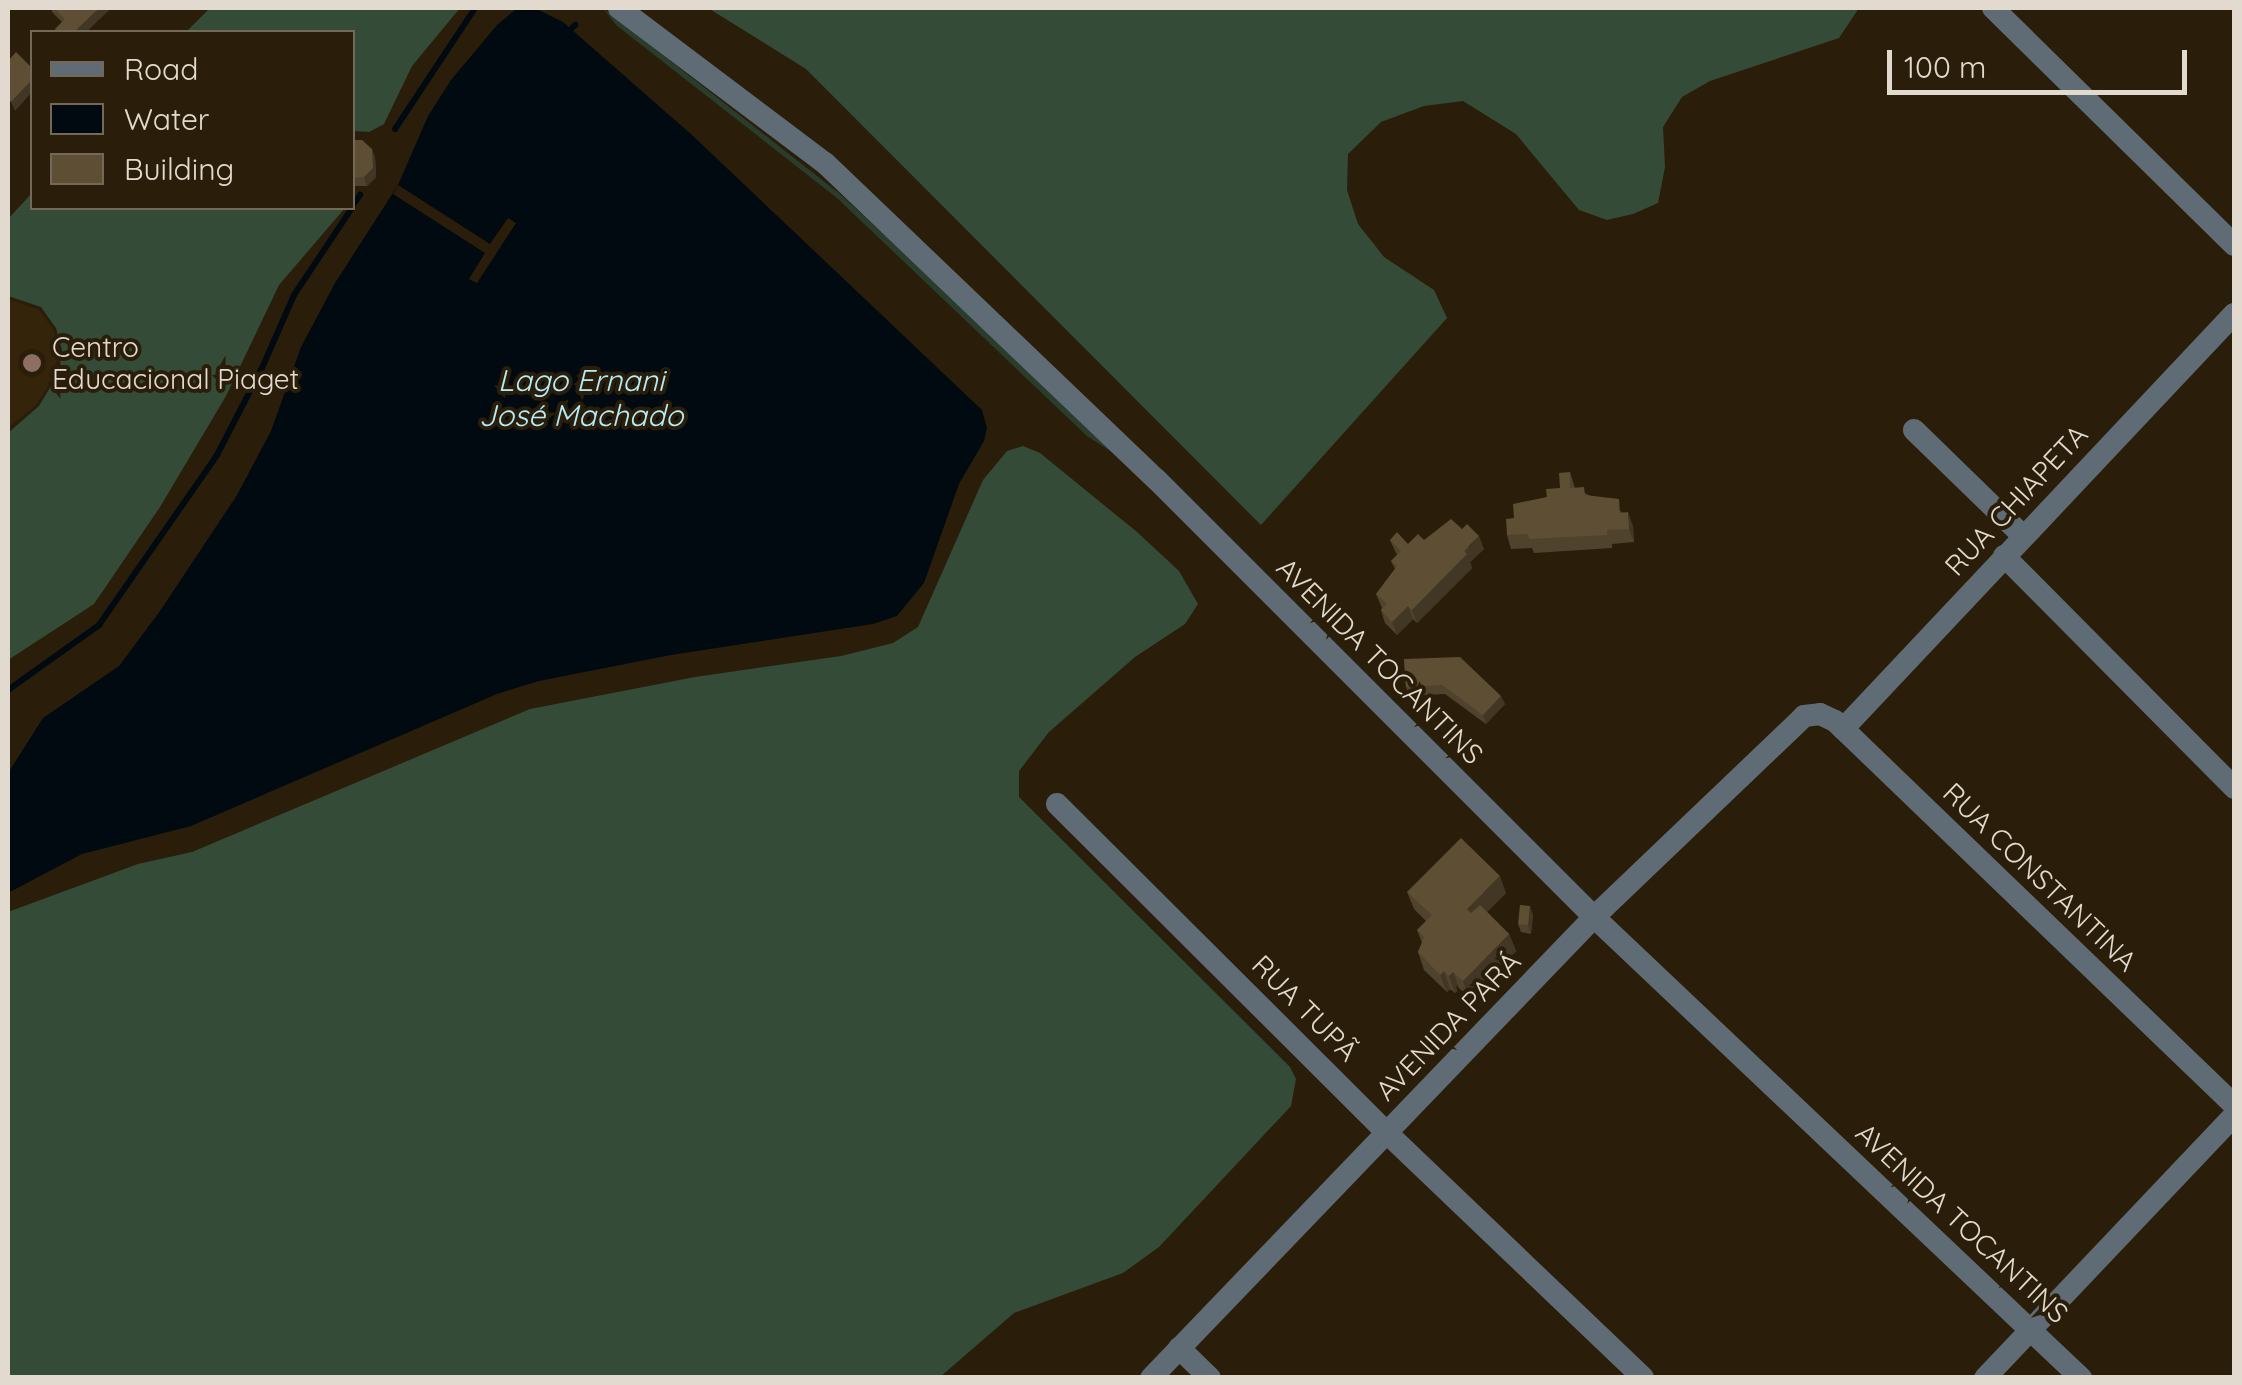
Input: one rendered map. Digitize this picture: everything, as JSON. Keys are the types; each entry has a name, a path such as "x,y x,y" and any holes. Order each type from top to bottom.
{"street":[{"name":"AVENIDA TOCANTINS","path":"620,8 825,164 1144,467 1594,916 2081,1378"},
{"path":"1993,8 2234,245"},
{"name":"RUA CHIAPETA","path":"1843,729 2234,314"},
{"path":"1914,430 2023,536"},
{"path":"2004,556 2234,788"},
{"name":"AVENIDA PARÁ","path":"1150,1378 1594,916 1795,721 1820,714 1843,729"},
{"name":"RUA CONSTANTINA","path":"1843,729 2234,1106"},
{"name":"RUA TUPÃ","path":"1057,804 1388,1133 1642,1378"},
{"path":"1986,1378 2234,1116"},
{"path":"1179,1348 1210,1378"}],"shaded area":[{"name":"Centro Educacional Piaget","path":"8,299 39,310 53,329 60,350 54,376 36,405 8,428"}],"green space":[{"path":"210,8 460,8 412,66 384,124 369,132 355,131 355,30 188,30"},
{"path":"603,8 840,194 1049,387 1112,452 1087,436 837,198 616,25"},
{"path":"708,8 1859,8 1839,38 1710,81 1682,97 1663,127 1665,167 1658,203 1633,214 1607,220 1579,210 1516,134 1463,101 1424,106 1381,122 1348,154 1347,190 1358,224 1384,257 1434,290 1447,318 1261,525 806,69"},
{"path":"30,195 30,210 343,210 279,285 226,396 160,507 94,604 8,660 8,433 39,406 57,376 62,350 56,328 41,307 8,296 8,219"},
{"path":"1023,446 1040,453 1137,532 1179,571 1198,604 1185,624 1135,657 1049,732 1019,771 1019,797 1290,1067 1296,1079 1291,1106 1159,1247 1123,1273 1014,1313 940,1377 8,1377 8,912 138,864 192,852 530,709 695,677 841,656 893,643 918,627 983,480 1007,451"}],"water":[{"name":"Lago Ernani José Machado","path":"535,8 563,22 692,135 982,410 987,428 984,441 959,484 924,583 897,616 873,624 671,655 539,681 497,694 191,826 82,854 8,893 8,773 43,718 119,666 160,611 237,495 271,431 301,347 335,283 398,185 428,116 451,80 497,25 515,10"}],"pier":[{"path":"398,185 490,244 508,218 516,223 477,283 469,279 485,253 393,194"}],"building":[{"path":"54,8 99,8 76,30 55,29 65,19"},
{"path":"16,52 30,66 30,82 11,102 8,99 8,61"},
{"path":"355,140 362,140 372,149 373,168 364,177 355,178"},
{"path":"1570,472 1570,488 1584,487 1585,495 1619,499 1620,513 1628,512 1629,529 1607,530 1607,535 1529,539 1528,534 1507,535 1506,519 1514,518 1513,504 1547,497 1546,489 1560,488 1559,473"},
{"path":"1451,519 1462,529 1467,524 1479,536 1464,551 1467,554 1412,610 1408,606 1392,622 1381,610 1387,604 1376,594 1397,566 1391,561 1401,551 1390,540 1397,532 1408,544 1418,534 1424,540"},
{"path":"1460,657 1501,696 1483,715 1442,685 1406,687 1404,659"},
{"path":"1461,838 1500,876 1467,909 1471,913 1480,905 1509,934 1463,981 1453,972 1440,975 1418,952 1424,937 1417,930 1432,915 1407,892"},
{"path":"1520,905 1530,906 1528,925 1518,924"}],"waterway":[{"path":"395,129 475,8"},
{"path":"571,29 575,25"},
{"path":"355,202 360,195"},
{"path":"8,690 99,625 217,455 294,295 351,210"}],"place":[{"name":"Centro Educacional Piaget","path":"32,363"}]}
